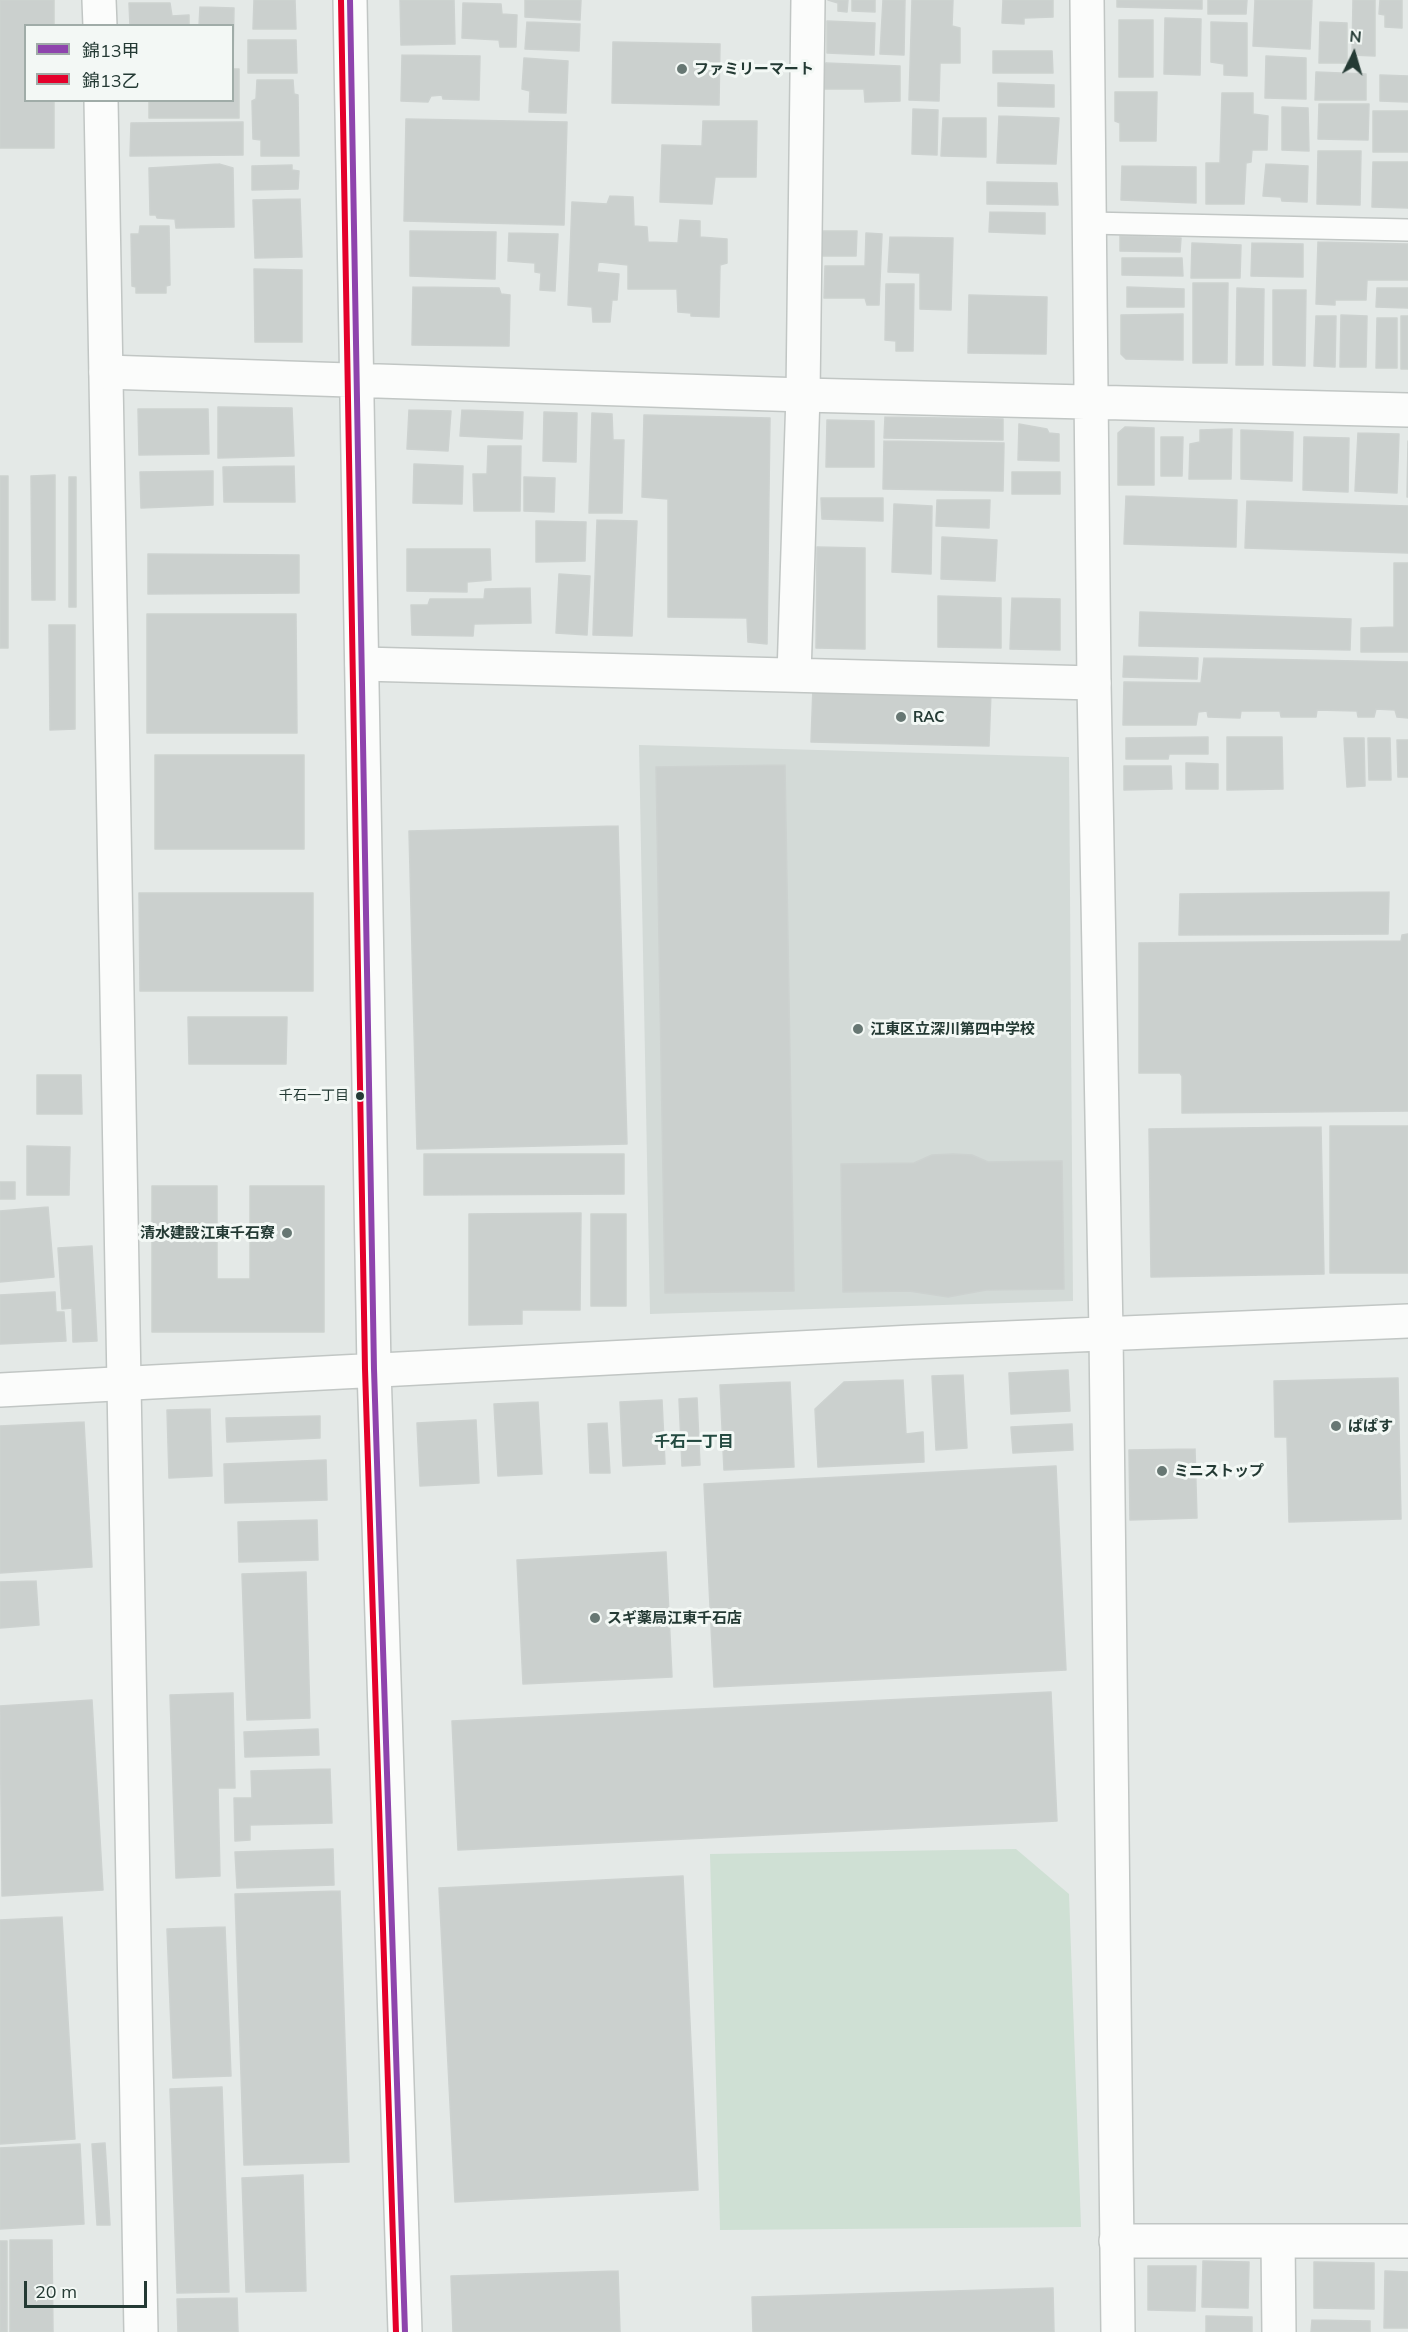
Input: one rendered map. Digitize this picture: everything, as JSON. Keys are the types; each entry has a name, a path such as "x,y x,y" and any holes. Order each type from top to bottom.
{"street":[{"path":"99,0 100,24"},
{"path":"350,0 374,1369 405,2332"},
{"path":"794,675 803,395 807,0"},
{"path":"1088,0 1094,683 1106,1333 1118,2332"},
{"path":"101,102 141,2332"},
{"path":"106,372 803,395 1408,410"},
{"path":"362,664 1094,683"},
{"path":"0,1390 1106,1333 1408,1321"},
{"path":"1116,2241 1408,2241"},
{"path":"1278,2241 1280,2332"}],"lane":[{"path":"1089,223 1408,230"}],"shaded area":[{"name":"江東区立深川第四中学校","path":"639,745 1069,757 1073,1301 650,1314"}],"green space":[{"path":"1016,1849 1069,1894 1081,2227 720,2230 710,1854"}],"building":[{"path":"0,0 54,0 54,24 24,24 24,102 54,102 54,148 0,148"},
{"path":"254,0 295,0 296,29 253,29"},
{"path":"400,0 454,0 455,44 401,45"},
{"path":"525,0 581,0 580,20 525,17"},
{"path":"828,0 848,0 847,12 838,11 838,3"},
{"path":"852,0 875,0 875,12 852,11"},
{"path":"883,0 905,0 904,55 880,54"},
{"path":"912,0 953,0 952,26 960,28 960,63 940,63 939,101 909,100"},
{"path":"1003,0 1053,0 1053,17 1024,18 1024,24 1002,23"},
{"path":"1117,0 1202,0 1202,9 1117,7"},
{"path":"1208,0 1247,0 1246,14 1208,14"},
{"path":"1255,0 1312,0 1310,49 1253,46"},
{"path":"1353,0 1375,0 1375,56 1352,55"},
{"path":"1380,0 1402,0 1402,28 1385,27 1385,15 1379,14"},
{"path":"129,3 170,3 172,16 189,15 189,24 130,24"},
{"path":"463,3 501,4 502,14 517,15 516,47 500,47 499,40 462,38"},
{"path":"200,7 234,8 234,24 199,24"},
{"path":"1165,18 1201,19 1200,75 1164,74"},
{"path":"1119,20 1153,20 1153,77 1119,77"},
{"path":"827,21 875,23 874,55 827,53"},
{"path":"527,22 580,24 579,51 525,49"},
{"path":"1211,22 1247,23 1247,76 1224,75 1224,64 1211,62"},
{"path":"1320,22 1347,23 1347,63 1319,63"},
{"path":"248,40 296,40 297,73 248,73"},
{"path":"613,42 720,44 719,105 612,103"},
{"path":"993,51 1052,51 1053,73 993,73"},
{"path":"402,55 480,56 479,100 443,99 442,95 431,96 428,102 401,101"},
{"path":"1266,56 1306,58 1306,99 1265,98"},
{"path":"524,58 568,61 566,113 529,112 530,91 522,89"},
{"path":"826,63 900,66 900,101 865,102 864,89 822,89 823,65"},
{"path":"234,69 239,69 239,118 149,118 149,102 234,102"},
{"path":"1316,72 1366,74 1366,100 1315,100"},
{"path":"1380,75 1408,76 1408,102 1380,101"},
{"path":"257,80 293,80 294,94 298,95 299,156 261,156 261,140 253,139 252,101 256,99"},
{"path":"998,83 1054,85 1054,107 998,106"},
{"path":"1115,92 1157,92 1156,141 1120,141 1120,123 1115,121"},
{"path":"1222,93 1253,93 1253,114 1268,116 1267,150 1252,150 1251,162 1246,163 1244,204 1206,204 1206,163 1220,163"},
{"path":"1319,104 1369,104 1368,140 1318,139"},
{"path":"1282,107 1308,108 1309,151 1282,150"},
{"path":"913,109 938,110 937,155 912,154"},
{"path":"1373,111 1408,111 1408,152 1373,152"},
{"path":"999,116 1059,118 1056,164 997,163"},
{"path":"943,118 986,118 986,157 941,156"},
{"path":"406,119 567,122 564,225 404,221"},
{"path":"703,121 757,121 756,177 715,177 712,204 660,202 662,145 702,146"},
{"path":"243,122 243,155 130,156 131,123"},
{"path":"1318,151 1361,151 1360,205 1317,204"},
{"path":"1373,162 1408,162 1408,208 1372,207"},
{"path":"219,164 233,168 234,227 176,228 175,219 157,218 156,215 150,215 149,168"},
{"path":"1266,164 1308,166 1307,202 1282,201 1281,197 1263,196"},
{"path":"292,165 292,170 299,171 298,189 252,190 252,166"},
{"path":"1122,166 1196,167 1196,203 1121,200"},
{"path":"987,182 1057,183 1058,205 987,204"},
{"path":"610,196 633,197 634,226 647,227 648,242 678,243 680,220 700,221 700,237 727,239 727,263 720,265 719,317 691,316 691,313 678,312 677,289 628,289 628,265 600,262 597,272 619,274 617,300 612,300 610,322 593,322 592,307 568,305 572,202 607,204"},
{"path":"300,199 302,257 255,258 253,200"},
{"path":"990,212 1045,213 1045,234 989,232"},
{"path":"140,226 169,226 170,285 166,286 166,293 136,293 136,287 132,286 131,234 139,234"},
{"path":"410,231 496,232 495,279 410,276"},
{"path":"820,231 857,231 856,256 819,256"},
{"path":"509,233 558,234 555,291 540,290 541,273 535,272 535,263 508,261"},
{"path":"866,233 882,234 879,305 867,305 865,298 824,298 825,266 865,266"},
{"path":"1120,236 1181,238 1180,252 1120,251"},
{"path":"890,237 953,238 951,310 920,309 920,273 888,272"},
{"path":"1318,242 1408,244 1408,280 1367,280 1366,300 1335,300 1335,305 1316,304"},
{"path":"1192,243 1241,245 1240,278 1191,278"},
{"path":"1252,243 1303,244 1303,277 1251,276"},
{"path":"1122,258 1182,258 1183,276 1122,275"},
{"path":"254,269 302,270 302,342 255,342"},
{"path":"1193,283 1228,283 1227,363 1193,363"},
{"path":"886,284 914,284 913,351 896,351 896,341 885,340"},
{"path":"413,287 499,288 501,294 510,295 509,346 412,345"},
{"path":"1127,287 1184,289 1184,307 1127,307"},
{"path":"1237,288 1264,289 1263,365 1236,365"},
{"path":"1377,288 1408,288 1408,308 1376,307"},
{"path":"1273,290 1306,290 1305,366 1273,365"},
{"path":"969,295 1047,297 1046,354 968,353"},
{"path":"1183,314 1183,360 1126,359 1121,354 1121,315"},
{"path":"1341,315 1367,316 1366,367 1340,367"},
{"path":"1316,316 1336,316 1335,367 1314,366"},
{"path":"1401,316 1408,316 1408,369 1401,369"},
{"path":"1377,318 1397,318 1397,368 1376,368"},
{"path":"218,407 292,408 294,456 218,458"},
{"path":"138,409 208,409 209,454 139,455"},
{"path":"409,410 451,411 448,451 407,449"},
{"path":"462,410 523,412 522,439 460,436"},
{"path":"544,412 577,413 576,462 543,461"},
{"path":"592,413 612,414 613,440 624,440 622,513 589,513"},
{"path":"644,415 770,418 767,644 748,642 747,618 668,617 668,499 642,497"},
{"path":"885,417 1003,419 1003,440 884,438"},
{"path":"827,420 874,421 874,467 826,467"},
{"path":"1019,424 1047,429 1049,433 1059,434 1059,461 1018,460"},
{"path":"1125,427 1154,428 1154,485 1118,485 1118,433"},
{"path":"1232,429 1231,479 1189,479 1190,444 1200,442 1200,430"},
{"path":"1241,430 1293,432 1292,481 1241,479"},
{"path":"1358,433 1399,434 1397,493 1355,491"},
{"path":"1161,437 1183,437 1182,476 1161,476"},
{"path":"1304,437 1349,438 1348,492 1303,490"},
{"path":"884,441 1004,443 1003,491 883,489"},
{"path":"1408,441 1408,497 1407,497"},
{"path":"488,446 521,446 520,511 474,511 473,474 487,474"},
{"path":"414,464 463,466 462,504 413,503"},
{"path":"294,466 295,502 224,502 223,467"},
{"path":"213,471 213,505 141,508 140,472"},
{"path":"1012,472 1060,472 1060,494 1012,494"},
{"path":"55,475 55,600 32,600 31,476"},
{"path":"0,476 8,476 8,648 0,648"},
{"path":"69,477 76,477 76,607 69,607"},
{"path":"524,477 555,478 554,512 524,511"},
{"path":"1126,496 1237,500 1236,547 1124,544"},
{"path":"821,498 883,498 883,521 822,519"},
{"path":"937,500 990,500 989,528 936,526"},
{"path":"1247,501 1408,506 1408,553 1245,548"},
{"path":"894,504 932,506 931,574 892,572"},
{"path":"597,520 637,521 632,636 593,635"},
{"path":"536,521 586,522 585,561 536,562"},
{"path":"942,537 997,540 995,581 941,579"},
{"path":"817,547 865,548 865,649 816,648"},
{"path":"407,549 490,549 491,580 467,582 467,592 407,591"},
{"path":"148,554 299,555 299,593 148,594"},
{"path":"1394,563 1408,563 1408,652 1361,652 1361,628 1394,627"},
{"path":"559,574 590,576 587,635 556,633"},
{"path":"530,588 531,623 474,624 473,636 412,635 411,605 428,605 430,599 484,599 485,589"},
{"path":"938,596 1001,598 1001,648 938,647"},
{"path":"1012,598 1060,599 1060,650 1010,649"},
{"path":"1140,612 1351,619 1350,650 1139,646"},
{"path":"147,614 296,614 297,733 147,733"},
{"path":"49,625 75,625 75,729 50,730"},
{"path":"1124,656 1198,658 1197,679 1123,677"},
{"path":"1204,658 1408,662 1408,718 1397,717 1395,710 1376,709 1374,717 1358,717 1357,711 1317,710 1316,717 1281,717 1280,711 1241,711 1240,718 1208,717 1207,711 1198,712 1196,725 1123,725 1124,682 1201,683"},
{"name":"RAC","path":"813,687 991,692 989,746 811,742"},
{"path":"1208,737 1208,754 1169,754 1168,759 1126,759 1126,738"},
{"path":"1227,737 1282,737 1283,789 1227,790"},
{"path":"1344,738 1364,738 1365,786 1347,787"},
{"path":"1368,738 1390,738 1391,780 1369,780"},
{"path":"1397,740 1408,740 1408,777 1398,777"},
{"path":"155,755 304,755 304,849 155,849"},
{"path":"1186,763 1218,764 1218,789 1186,789"},
{"path":"785,765 794,1291 665,1293 656,767"},
{"path":"1124,766 1171,766 1172,789 1124,790"},
{"path":"618,826 627,1144 417,1149 409,831"},
{"path":"1389,892 1388,934 1179,935 1180,894"},
{"path":"139,893 313,893 313,991 140,991"},
{"path":"1408,934 1408,1111 1182,1113 1182,1076 1180,1073 1139,1073 1139,943 1401,941 1402,935"},
{"path":"188,1017 287,1017 286,1064 189,1064"},
{"path":"37,1075 81,1075 82,1114 37,1114"},
{"path":"1330,1126 1408,1126 1408,1273 1330,1273"},
{"path":"1321,1127 1324,1274 1151,1277 1149,1129"},
{"path":"27,1146 70,1147 69,1195 27,1195"},
{"path":"424,1154 624,1154 624,1194 424,1195"},
{"path":"932,1155 972,1155 988,1162 1062,1161 1064,1289 986,1290 948,1297 909,1291 843,1292 841,1164 914,1163"},
{"path":"0,1182 15,1182 15,1199 0,1199"},
{"name":"清水建設江東千石寮","path":"152,1186 217,1186 217,1279 250,1279 250,1186 324,1186 324,1332 152,1332"},
{"path":"48,1207 54,1277 0,1282 0,1211"},
{"path":"581,1213 580,1310 522,1310 522,1324 469,1325 469,1214"},
{"path":"591,1214 626,1214 626,1306 591,1306"},
{"path":"92,1246 97,1341 73,1342 72,1308 62,1309 58,1248"},
{"path":"55,1292 56,1312 64,1312 66,1341 0,1344 0,1295"},
{"path":"1068,1370 1070,1411 1011,1414 1009,1373"},
{"path":"963,1375 967,1448 936,1450 932,1376"},
{"path":"1398,1378 1401,1519 1289,1522 1287,1437 1275,1437 1274,1381"},
{"path":"903,1380 906,1434 923,1432 924,1462 818,1467 815,1409 844,1382"},
{"path":"790,1382 794,1467 724,1470 720,1385"},
{"path":"697,1398 700,1465 682,1466 679,1399"},
{"path":"662,1400 665,1464 623,1466 620,1402"},
{"path":"538,1402 542,1474 498,1476 494,1404"},
{"path":"210,1409 212,1476 169,1478 167,1410"},
{"path":"320,1416 320,1438 227,1442 226,1418"},
{"path":"476,1420 479,1483 420,1486 417,1423"},
{"path":"84,1422 92,1567 0,1573 0,1426"},
{"path":"607,1423 610,1473 590,1473 588,1424"},
{"path":"1072,1424 1073,1450 1013,1453 1011,1427"},
{"path":"1195,1449 1197,1518 1130,1520 1129,1450"},
{"path":"326,1460 327,1500 225,1503 224,1464"},
{"path":"1056,1466 1066,1670 714,1687 704,1484"},
{"path":"317,1520 318,1560 239,1562 238,1522"},
{"name":"スギ薬局江東千石店","path":"666,1552 672,1677 523,1684 517,1560"},
{"path":"306,1572 310,1718 247,1720 242,1574"},
{"path":"36,1581 39,1625 0,1628 0,1582"},
{"path":"1051,1692 1057,1821 458,1850 452,1721"},
{"path":"233,1693 235,1788 218,1788 220,1876 176,1878 170,1695"},
{"path":"92,1700 103,1890 2,1896 0,1706"},
{"path":"318,1729 319,1755 245,1757 244,1732"},
{"path":"330,1769 332,1823 250,1825 250,1840 235,1841 234,1798 252,1798 251,1771"},
{"path":"333,1849 334,1885 237,1888 235,1852"},
{"path":"683,1876 698,2190 455,2202 439,1888"},
{"path":"340,1891 349,2162 244,2165 235,1894"},
{"path":"62,1917 75,2139 0,2144 0,1920"},
{"path":"225,1927 231,2076 173,2078 167,1929"},
{"path":"222,2087 229,2292 177,2293 170,2089"},
{"path":"105,2143 110,2225 97,2225 92,2144"},
{"path":"80,2144 84,2224 0,2229 0,2148"},
{"path":"303,2175 306,2291 246,2292 242,2178"},
{"path":"10,2240 52,2240 53,2332 10,2332"},
{"path":"0,2241 7,2241 7,2332 0,2332"},
{"path":"1203,2261 1249,2262 1248,2308 1202,2307"},
{"path":"1314,2262 1374,2263 1374,2309 1314,2308"},
{"path":"1148,2266 1196,2266 1195,2311 1148,2310"},
{"path":"618,2271 620,2332 453,2332 451,2276"},
{"path":"1385,2271 1408,2272 1408,2328 1384,2328"},
{"path":"1053,2288 1054,2332 753,2332 752,2297"},
{"path":"237,2298 238,2332 178,2332 177,2299"},
{"path":"1206,2316 1252,2317 1252,2332 1206,2332"},
{"path":"1312,2320 1370,2321 1370,2332 1311,2332"}],"transit line":[{"name":"錦13乙","path":"341,0 365,1369 396,2332"},
{"name":"錦13甲","path":"350,0 374,1369 405,2332"}],"place":[{"name":"ファミリーマート","path":"682,69"},
{"name":"RAC","path":"901,717"},
{"name":"江東区立深川第四中学校","path":"858,1029"},
{"name":"千石一丁目","path":"360,1096"},
{"name":"清水建設江東千石寮","path":"287,1233"},
{"name":"ぱぱす","path":"1336,1426"},
{"name":"ミニストップ","path":"1162,1471"},
{"name":"スギ薬局江東千石店","path":"595,1618"}],"district":[{"name":"千石一丁目","path":"694,1442"}]}
